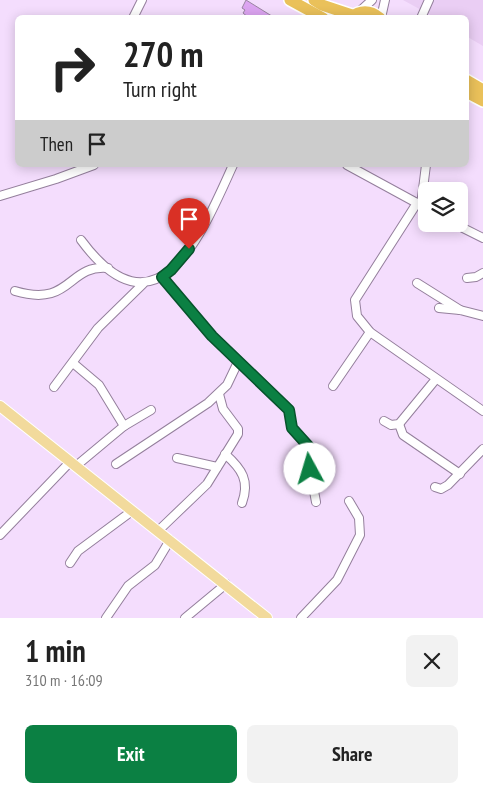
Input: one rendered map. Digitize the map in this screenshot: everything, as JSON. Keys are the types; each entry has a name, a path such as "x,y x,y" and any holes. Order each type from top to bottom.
{"highway":[{"path":"290,0 354,15 368,11 375,15"},
{"path":"469,81 482,86"},
{"path":"469,94 483,101"}],"main road":[{"path":"1,410 73,464 267,618"}],"street":[{"path":"134,15 142,0"},
{"path":"354,15 372,0"},
{"path":"382,15 385,0"},
{"path":"422,15 430,0"},
{"path":"0,196 89,167"},
{"path":"54,387 98,328 143,284 162,277 171,270 189,249 208,217 231,167"},
{"path":"351,167 418,204"},
{"path":"424,182 426,167"},
{"path":"418,210 355,300 357,316 370,332 483,411"},
{"path":"468,230 483,238"},
{"path":"81,240 108,268 122,279 143,284"},
{"path":"15,291 41,296 65,288 86,269 95,266 108,268"},
{"path":"468,278 476,277 483,273"},
{"path":"162,277 188,310 238,362 289,410 292,428 310,448 310,469 316,502"},
{"path":"417,283 460,310"},
{"path":"439,308 460,310 483,316"},
{"path":"333,386 370,332"},
{"path":"73,362 99,385 124,426"},
{"path":"116,464 194,414 219,394 227,386 238,362"},
{"path":"384,421 391,425 399,424 436,379"},
{"path":"158,531 207,484 238,434 238,429 223,409 219,394"},
{"path":"0,535 73,464 124,426 151,410"},
{"path":"399,424 403,435 460,474"},
{"path":"435,487 444,488 483,449"},
{"path":"225,454 237,465 245,479 246,488 242,503"},
{"path":"177,458 217,467"},
{"path":"301,618 337,580 360,535 359,518 349,501"},
{"path":"70,563 78,551 132,511"},
{"path":"106,618 128,586 154,566 170,540"},
{"path":"185,618 226,584"}],"shaded area":[{"path":"403,0 483,0 483,46 469,38 469,15 430,15"}],"building":[{"path":"246,0 270,15 245,15 243,13 245,10 242,8"}],"route":[{"path":"189,249 180,261 162,277 212,336 289,410 292,428 310,448 310,469"}]}
